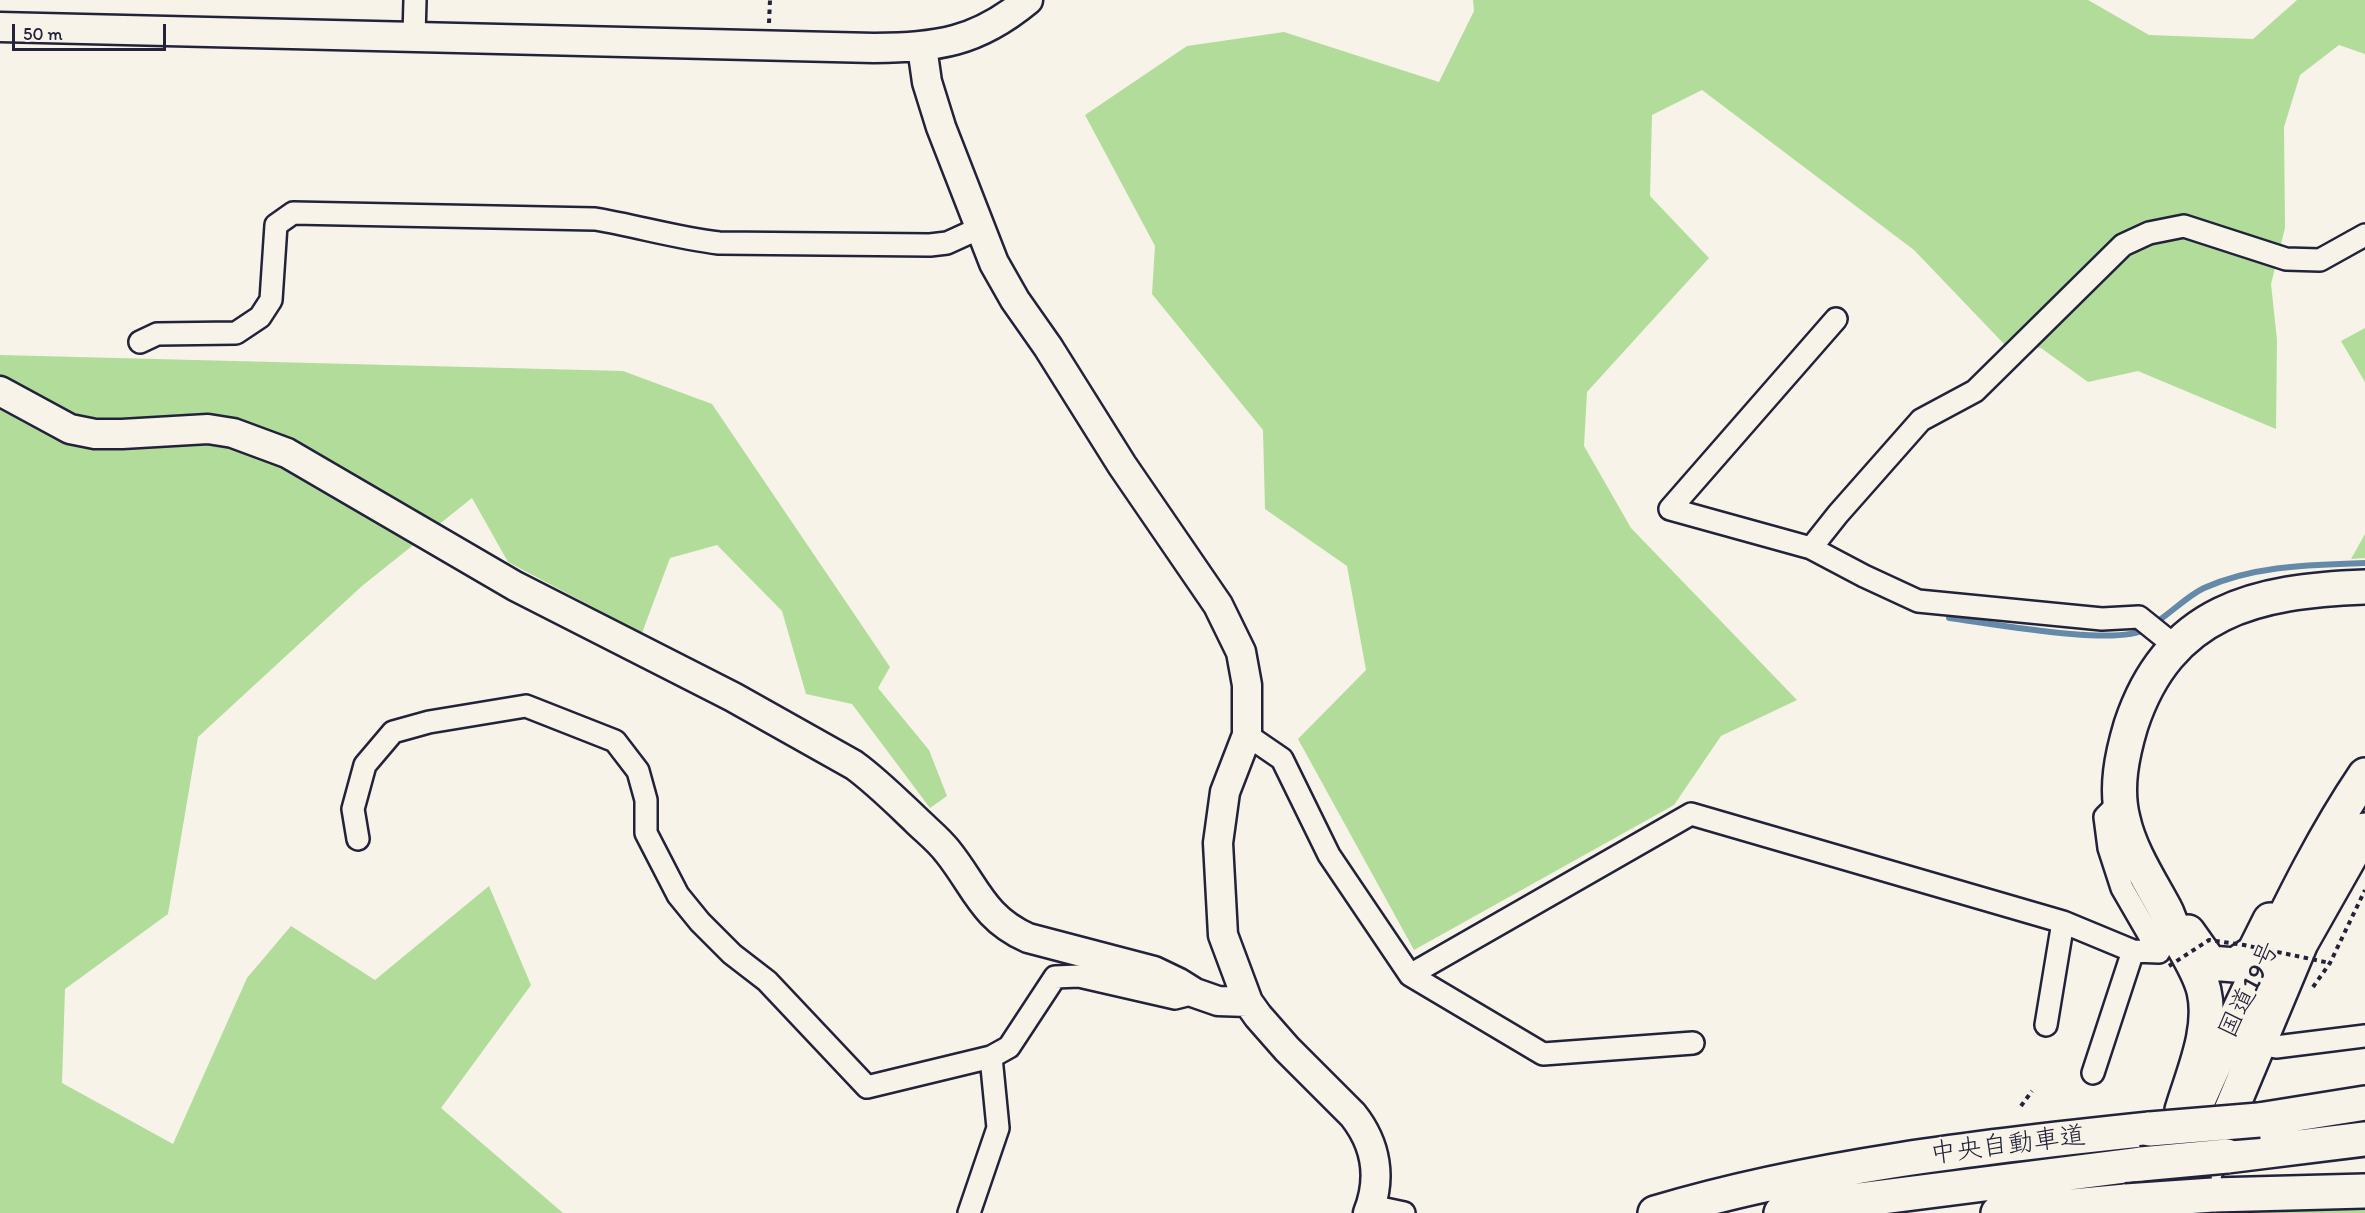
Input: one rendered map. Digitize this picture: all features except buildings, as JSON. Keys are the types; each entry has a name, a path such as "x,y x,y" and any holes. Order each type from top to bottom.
{"main road":[{"path":"2165,1135 2178,1124 2203,1042 2207,1014 2204,990 2190,959 2169,923 2168,913 2129,837 2120,802 2120,773 2125,746 2136,711 2168,640 2228,610 2265,598 2325,588 2365,587"},
{"name":"国道19号","path":"2138,1207 2165,1135 2228,1034 2316,856 2365,775"},
{"name":"国道19号","path":"2200,1204 2258,1044 2301,943 2360,840"},
{"path":"2168,913 2177,918 2210,963 2235,965 2254,952 2271,917 2291,904"},
{"name":"中央自動車道","path":"1655,1213 1755,1185 1936,1155 2165,1135 2365,1103"},
{"name":"中央自動車道","path":"1780,1213 1812,1206 2141,1164 2365,1139"},
{"path":"1998,1213 2200,1204 2365,1191"}],"street":[{"path":"414,36 415,0"},
{"path":"0,27 874,48 922,47 951,42 979,32 1000,21 1028,0"},
{"path":"922,47 927,82 941,127 994,263 1015,300 1048,347 1122,465 1218,605 1241,652 1247,685 1247,735 1225,792 1218,843 1223,935 1248,1002 1287,1049 1353,1115 1369,1139 1376,1170 1369,1209 1404,1213"},
{"path":"140,342 157,334 236,333 260,317 271,300 276,225 293,213 595,219 690,240 719,243 930,246 947,243 980,228"},
{"path":"1811,548 1838,514 1922,420 1975,391 2123,245 2149,233 2184,226 2286,259 2320,260 2365,235"},
{"path":"1836,319 1670,509 1811,548 1918,601 2102,619 2139,617 2168,640"},
{"path":"0,392 70,429 95,434 122,434 208,429 233,433 287,453 515,586 733,697 854,765 872,778 948,852 971,888 996,918 1010,930 1028,938 1154,971 1195,993 1218,1001 1248,1002"},
{"path":"358,839 353,809 365,765 393,732 429,722 526,706 615,741 638,771 646,801 646,833 678,895 700,922 732,954 767,981 867,1087 991,1058 1009,1047 1055,977 1079,976 1175,998 1195,993"},
{"path":"1247,735 1282,759 1329,855 1410,975 1543,1054 1694,1043"},
{"path":"1410,975 1691,814 2063,922 2133,951 2159,952 2122,888 2109,848 2105,817 2120,802"},
{"path":"2046,1025 2063,922"},
{"path":"2093,1073 2133,951"},
{"path":"2258,1044 2276,1047 2365,1036"},
{"path":"969,1213 998,1128 991,1058"}],"path":[{"path":"2169,966 2209,940 2330,963 2365,890"},
{"path":"2021,1106 2032,1091"}],"green space":[{"path":"1473,0 2088,0 2149,35 2253,39 2297,0 2365,0 2365,54 2339,45 2300,75 2284,127 2285,228 2271,284 2277,340 2276,429 2138,371 2088,382 2041,348 2005,345 1914,250 1702,90 1652,115 1650,196 1709,258 1587,392 1584,446 1631,528 1797,700 1721,736 1674,805 1414,950 1298,739 1366,670 1347,566 1265,509 1263,430 1152,294 1155,246 1085,115 1187,46 1284,32 1439,82 1474,11"},
{"path":"2365,328 2365,382 2341,341"},
{"path":"0,355 623,371 712,404 890,667 878,688 929,750 947,796 930,808 852,704 806,694 782,611 717,545 670,558 642,633 508,562 472,498 362,586 198,737 168,914 65,989 62,1083 173,1144 247,978 291,926 375,980 489,886 531,985 441,1108 563,1213 0,1213"},
{"path":"2365,534 2365,558 2351,559"},
{"path":"2365,1204 2365,1213 2237,1213 2232,1209"}],"waterway":[{"path":"2155,623 2198,591 2223,580 2283,568 2365,563"},
{"path":"1949,618 2081,635 2131,634 2146,629"}]}
